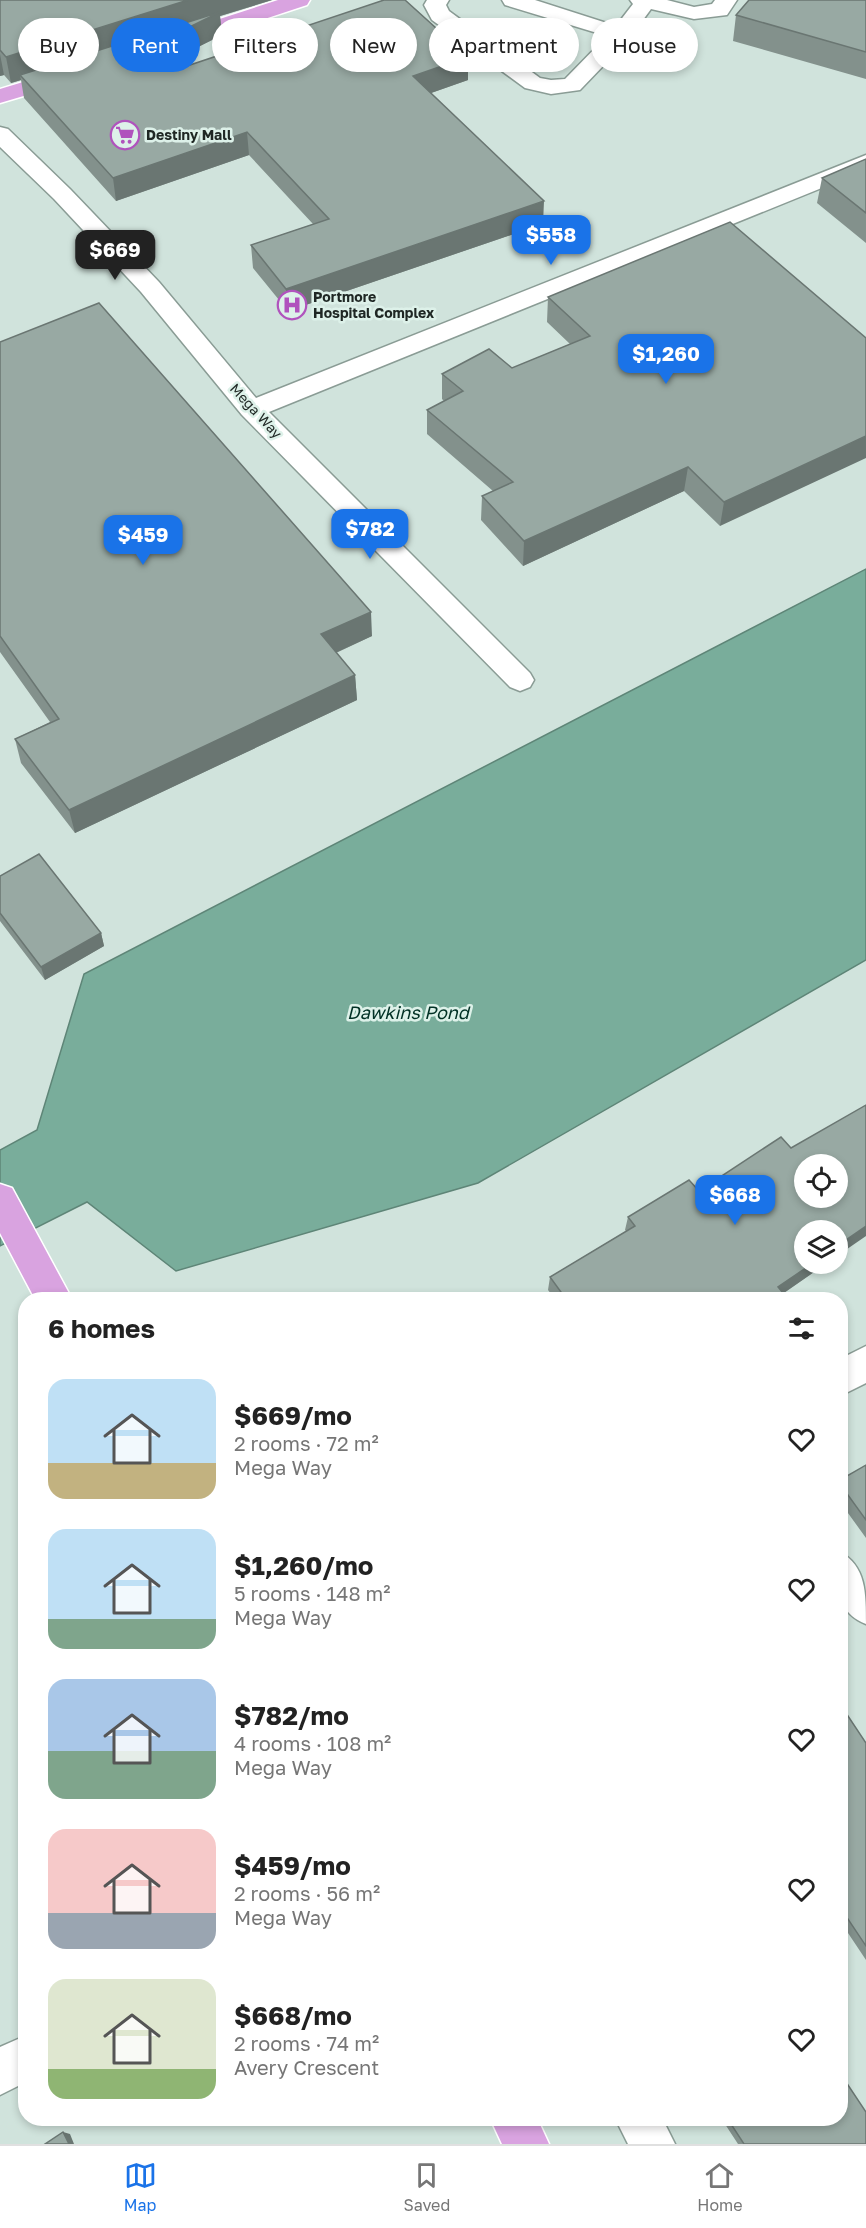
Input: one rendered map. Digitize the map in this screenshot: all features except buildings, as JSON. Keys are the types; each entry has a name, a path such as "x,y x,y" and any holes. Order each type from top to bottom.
{"main road":[{"path":"200,33 299,0"},
{"path":"0,96 78,72"},
{"path":"0,1199 50,1292"},
{"path":"517,2126 527,2144"}],"street":[{"path":"438,0 435,5 440,15 533,83 552,87 572,85 591,65"},
{"path":"513,0 591,25"},
{"path":"632,18 645,0 694,13 719,10 726,0"},
{"name":"Mega Way","path":"0,134 62,194 150,287 251,409 520,680"},
{"path":"251,409 866,162"},
{"path":"848,1374 866,1363"},
{"path":"848,1581 866,1605"},
{"path":"642,2126 652,2144"}],"water":[{"name":"Dawkins Pond","path":"866,569 866,960 478,1183 176,1271 87,1202 0,1246 0,1150 37,1130 84,974"}],"place":[{"name":"Destiny Mall","path":"125,135"},
{"name":"Portmore Hospital Complex","path":"292,305"}]}
